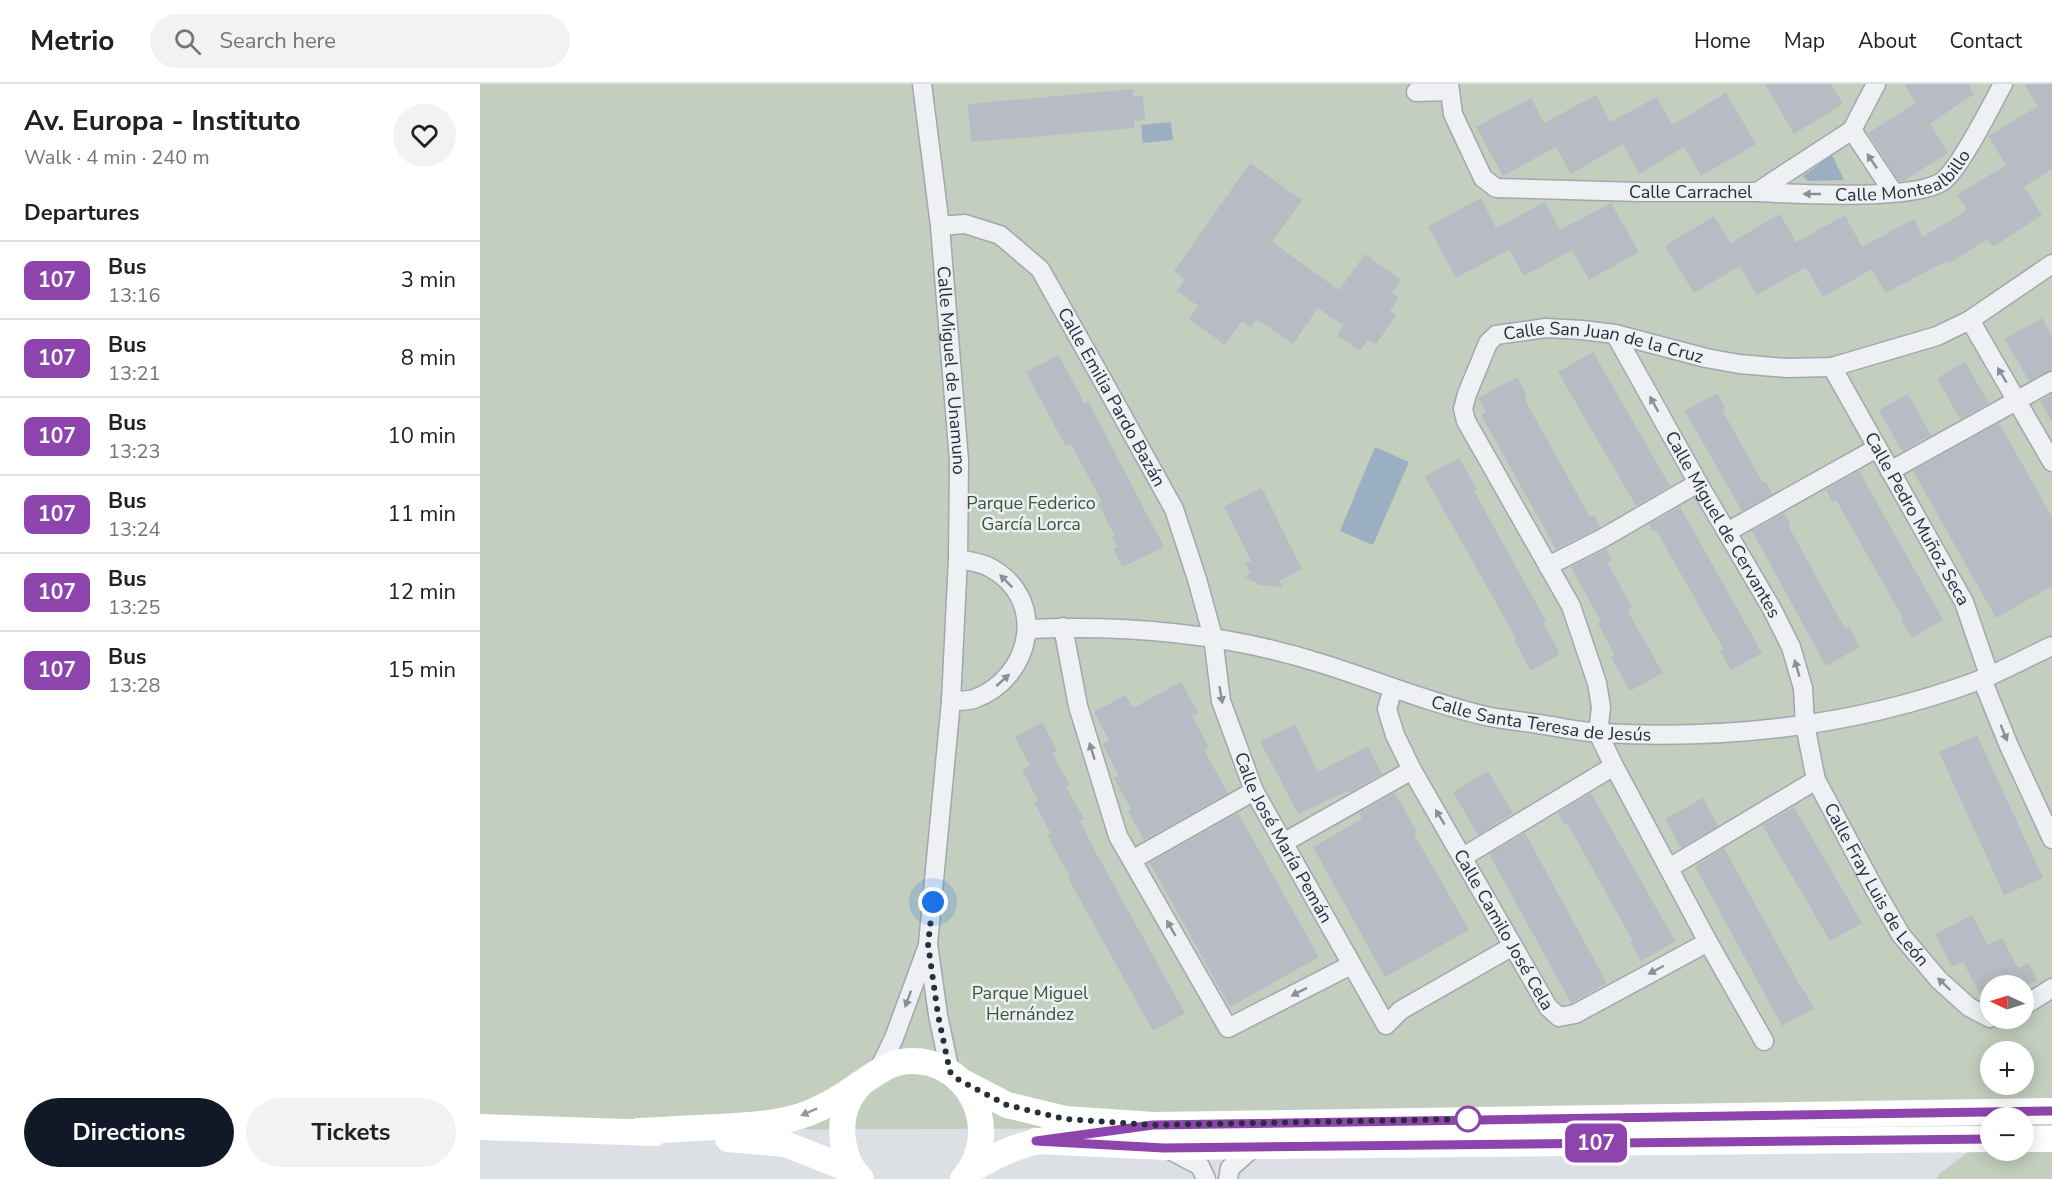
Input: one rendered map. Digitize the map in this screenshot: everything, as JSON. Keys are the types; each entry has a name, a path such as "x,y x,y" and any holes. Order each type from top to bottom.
{"main road":[{"path":"638,1131 781,1122 811,1112 870,1076 901,1062 928,1063 1007,1105 1065,1119 1159,1136 1256,1146 1980,1139"},
{"path":"857,1175 843,1147 842,1122 849,1100 870,1076"},
{"path":"955,1076 977,1104 982,1128 981,1146 967,1175"},
{"path":"967,1175 1000,1153 1036,1141 2052,1111"},
{"path":"480,1128 638,1131 785,1144 857,1175"},
{"path":"2034,1139 2052,1139"}],"street":[{"name":"Calle Miguel de Unamuno","path":"922,84 940,226 959,461 958,559 951,701 928,944"},
{"name":"Calle Carrachel","path":"1449,88 1453,114 1483,178 1496,188 1757,192 1852,130 1876,84"},
{"name":"Calle Montealbillo","path":"1757,192 1869,194 1927,187 1943,181 1958,163 2003,84"},
{"path":"1416,92 1449,88"},
{"path":"1852,130 1893,192"},
{"name":"Calle Emilia Pardo Bazán","path":"940,226 965,224 1000,235 1040,269 1174,509 1213,637"},
{"name":"Calle San Juan de la Cruz","path":"1598,733 1601,707 1597,683 1571,606 1466,422 1463,409 1467,394 1488,343 1496,335 1546,328 1615,334 1706,358 1739,364 1787,368 1832,367 1937,336 1970,320 2052,264"},
{"path":"1970,320 2052,462"},
{"name":"Calle Miguel de Cervantes","path":"1615,334 1772,609 1791,647 1803,688 1805,725"},
{"name":"Calle Pedro Muñoz Seca","path":"1832,367 1964,602 1985,677"},
{"path":"1890,471 2052,381"},
{"path":"1727,532 1877,448"},
{"path":"1548,566 1603,538 1698,483"},
{"path":"951,701 972,700 1007,678 1020,660 1026,644 1028,628 1025,612 1017,592 1003,577 989,567 973,561 958,559"},
{"path":"1063,627 1078,706 1118,836 1228,1028 1351,965"},
{"name":"Calle Santa Teresa de Jesús","path":"1028,628 1063,627 1213,637 1318,662 1393,688 1487,716 1598,733 1719,732 1805,725 1853,717 1985,677 2052,646"},
{"name":"Calle José María Pemán","path":"1213,637 1221,701 1254,791 1386,1025 1401,1010 1513,946"},
{"path":"1985,677 2009,746 2052,839"},
{"name":"Calle Camilo José Cela","path":"1393,688 1388,709 1395,735 1412,770 1548,1007 1559,1017 1575,1014 1708,942"},
{"name":"Calle Fray Luis de León","path":"1805,725 1816,780 1902,935 1939,980 1969,1007 1980,1012"},
{"path":"1598,733 1708,942 1764,1041"},
{"path":"1463,857 1614,766"},
{"path":"1283,843 1412,770"},
{"path":"1669,868 1816,780"},
{"path":"1132,860 1254,791"},
{"path":"928,944 938,1015 955,1076"},
{"path":"870,1076 894,1038 928,944"},
{"path":"2034,1000 2052,988"},
{"path":"1159,1136 1200,1166 1206,1179"},
{"path":"1228,1179 1230,1168 1256,1146"}],"green space":[{"path":"480,84 2052,84 2052,1125 2034,1126 2034,1107 1980,1107 1980,1126 618,1130 480,1123"},
{"path":"2052,1135 2052,1179 1936,1179 1939,1174 1975,1147 1980,1148 1980,1161 2034,1161 2034,1145"}],"water":[{"path":"1171,122 1173,140 1143,143 1141,125"},
{"path":"1832,155 1844,180 1808,181 1803,176"},
{"path":"1375,447 1409,462 1373,545 1340,531"}],"building":[{"path":"1765,84 1831,84 1843,104 1794,134"},
{"path":"1904,84 1968,84 1974,94 1930,124 1948,153 1905,180 1899,181 1868,133 1916,103"},
{"path":"2024,84 2052,84 2052,169 2024,187 2042,215 1993,247 1987,239 1948,264 1947,261 1885,293 1872,269 1823,297 1806,267 1757,295 1740,266 1694,293 1665,246 1714,216 1730,243 1780,214 1796,242 1845,215 1862,247 1914,219 1923,237 1967,210 1957,195 2006,165 1988,136 2038,106"},
{"path":"1133,89 1133,97 1143,96 1145,120 1134,121 1135,128 971,142 968,104"},
{"path":"1726,93 1756,144 1701,176 1684,147 1639,174 1623,144 1571,174 1556,147 1503,176 1476,127 1531,98 1544,123 1596,95 1610,122 1657,97 1672,125"},
{"path":"1250,163 1302,200 1272,242 1339,290 1365,254 1401,280 1392,293 1399,298 1390,311 1396,316 1375,345 1368,340 1360,351 1337,335 1343,325 1318,308 1293,344 1257,319 1251,328 1242,321 1225,345 1189,319 1198,306 1177,291 1185,279 1174,271"},
{"path":"1481,198 1496,228 1545,202 1560,230 1611,203 1639,252 1589,280 1572,250 1524,276 1509,250 1456,278 1428,226"},
{"path":"2042,318 2052,336 2052,370 2029,381 2005,339"},
{"path":"1593,352 1670,486 1636,506 1558,372"},
{"path":"1059,355 1084,403 1088,401 1164,547 1123,567 1113,549 1117,547 1112,537 1115,536 1098,504 1102,502 1071,444 1066,447 1026,372"},
{"path":"1965,362 1989,403 1960,419 1937,378"},
{"path":"1517,377 1527,396 1524,398 1590,517 1594,515 1600,527 1556,549 1481,415 1486,412 1478,398"},
{"path":"1717,393 1725,408 1722,410 1763,483 1766,482 1772,494 1742,511 1685,411"},
{"path":"1908,394 1931,435 1902,451 1879,410"},
{"path":"2052,394 2052,422 2040,401"},
{"path":"1999,423 2052,517 2052,586 1996,618 1913,471"},
{"path":"1459,458 1477,489 1474,491 1546,621 1543,623 1560,654 1531,671 1514,640 1516,638 1425,477"},
{"path":"1859,471 1943,620 1912,638 1836,500 1832,502 1826,490"},
{"path":"1262,488 1302,569 1279,581 1283,587 1260,585 1244,577 1251,574 1245,563 1251,561 1224,506"},
{"path":"1680,507 1762,653 1731,670 1720,651 1724,650 1656,530 1653,532 1649,524"},
{"path":"1784,513 1791,526 1789,527 1845,629 1849,627 1860,647 1826,666 1752,531"},
{"path":"1606,549 1612,560 1607,562 1632,607 1627,610 1663,673 1630,691 1611,657 1615,655 1598,624 1601,622 1571,567"},
{"path":"1181,682 1198,713 1192,716 1209,747 1204,750 1228,793 1144,840 1128,811 1131,809 1114,778 1119,776 1102,744 1109,740 1094,712 1125,695 1133,708"},
{"path":"1042,722 1057,751 1052,753 1070,785 1066,787 1084,819 1080,821 1185,1013 1153,1031 1068,878 1070,877 1047,835 1051,834 1034,802 1038,800 1022,770 1030,766 1015,737"},
{"path":"1295,724 1318,772 1368,746 1382,774 1348,793 1347,791 1298,814 1260,741"},
{"path":"1977,735 2043,878 2004,895 1939,752"},
{"path":"1488,771 1513,813 1478,835 1453,792"},
{"path":"1395,793 1417,832 1414,834 1469,930 1385,977 1313,847 1362,819 1359,813"},
{"path":"1591,793 1675,941 1641,961 1630,942 1633,941 1567,823 1565,825 1558,813"},
{"path":"1703,798 1718,826 1681,848 1665,819"},
{"path":"1794,807 1862,923 1830,941 1762,825"},
{"path":"1238,813 1319,957 1230,1007 1150,863"},
{"path":"1525,833 1607,983 1571,1003 1489,854"},
{"path":"1724,848 1814,1008 1782,1026 1695,866"},
{"path":"1972,915 1988,945 2002,938 2018,968 2029,963 2037,980 2034,982 2034,975 1980,975 1979,993 1963,962 1952,967 1935,934"}],"bus line":[{"name":"107","path":"2034,1111 2052,1111"},
{"name":"107","path":"1980,1112 1153,1125 1036,1141 1164,1148 1980,1139"}],"route":[{"path":"933,902 928,944 938,1015 950,1072 959,1080 1007,1105 1065,1119 1153,1125 1468,1119"}],"park label":[{"name":"Parque Federico García Lorca","path":"1031,513"},
{"name":"Parque Miguel Hernández","path":"1030,1003"}]}
